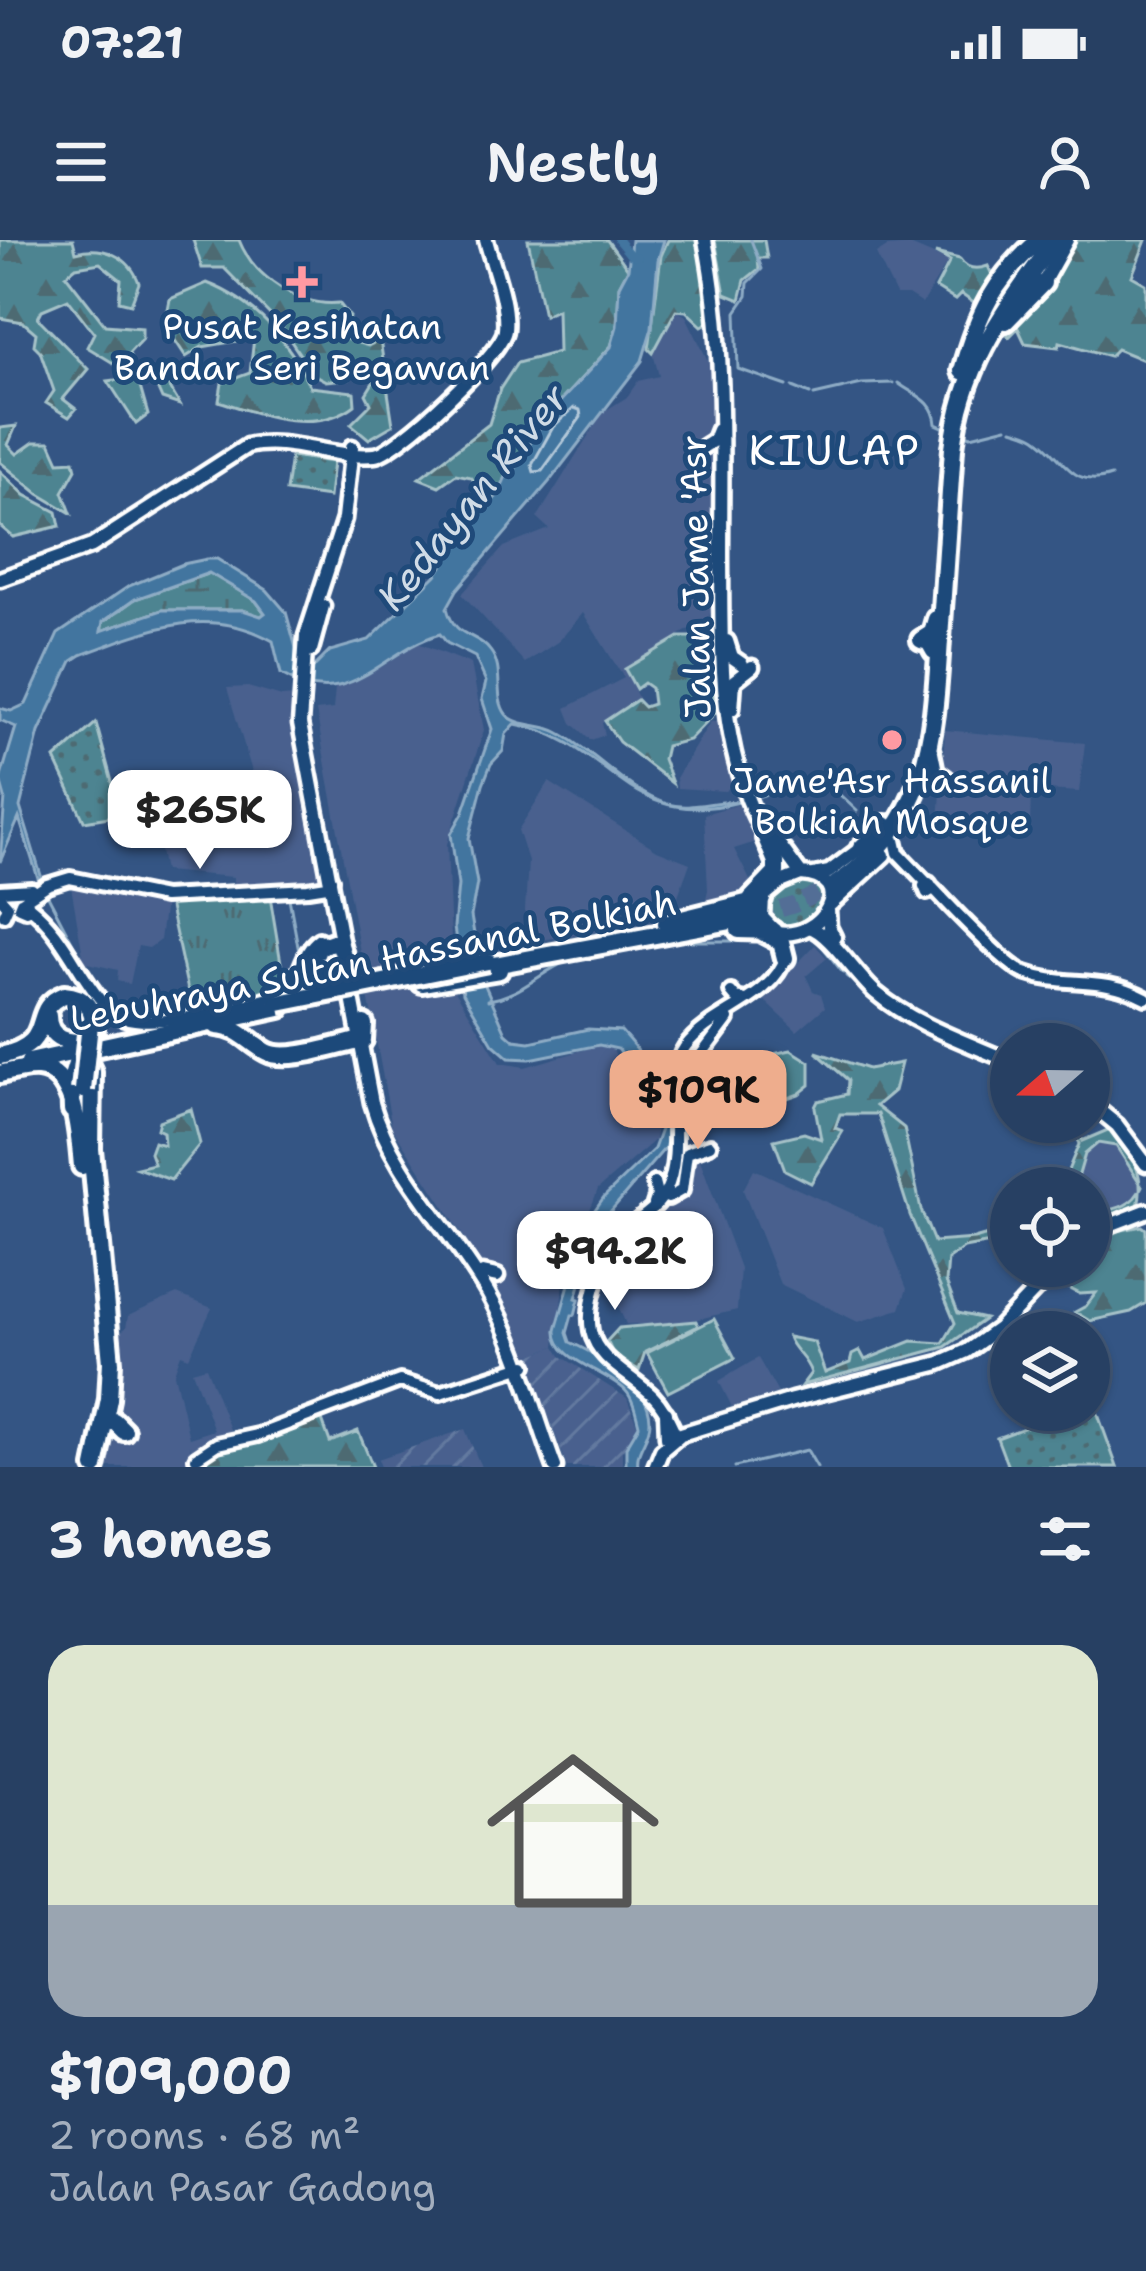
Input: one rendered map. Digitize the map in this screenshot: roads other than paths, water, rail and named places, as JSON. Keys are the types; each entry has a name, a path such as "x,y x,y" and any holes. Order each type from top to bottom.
{"highway":[{"path":"994,289 1011,264 1039,240"},
{"path":"955,407 982,335 1052,240"},
{"path":"861,848 918,784 943,781 934,772 930,751 953,448 969,376 993,327 1052,240"},
{"path":"889,848 914,804 928,734 934,651 929,642 921,640 932,633 937,617 948,447 970,340 1002,272 997,262"},
{"path":"969,376 991,338 1043,283"},
{"path":"831,895 888,838 930,751"},
{"path":"615,941 755,898 773,880 777,865 766,838"},
{"path":"722,910 760,906"},
{"name":"Lebuhraya Sultan Hassanal Bolkiah","path":"0,1065 171,1032 361,986 615,941 760,906"},
{"path":"734,930 777,932"},
{"path":"615,941 759,931 779,940 785,958"},
{"path":"346,965 340,945 333,941 320,947 313,961 315,974 326,985 361,986"},
{"path":"420,975 489,963"},
{"name":"Lebuhraya Sultan Hassanal Bolkiah","path":"0,1065 130,1034 489,963"},
{"path":"0,1065 34,1042 55,1003 67,998 80,1002 89,1015 86,1186"},
{"path":"279,1005 264,1018 260,1030 263,1043 278,1052 359,1037"},
{"path":"130,1034 197,1014"},
{"path":"45,1018 62,1039 97,1041"},
{"path":"88,1087 106,1054 171,1032 231,1028 277,1056 359,1037"},
{"path":"72,1110 73,1071 82,1057 90,1060 86,1136 110,1338 109,1399 93,1464"},
{"path":"0,1065 54,1073 67,1088 86,1186 104,1362 104,1397 93,1464"},
{"path":"103,1274 115,1323 118,1428"}],"main road":[{"path":"0,577 92,546 247,446 266,443 333,452 379,446 399,436 496,344 501,315 485,240"},
{"path":"353,472 394,447 500,346 505,321 485,240"},
{"name":"Jalan Jame 'Asr","path":"709,240 722,417 718,579 732,716 758,807 788,860 807,875"},
{"name":"Jalan Jame 'Asr","path":"709,240 727,368 727,611 722,693 743,790 781,872 760,906"},
{"path":"1043,283 1067,240"},
{"path":"722,417 716,436 703,449 714,453 722,466"},
{"path":"0,577 90,542 242,444 267,440 374,455"},
{"path":"354,450 344,519 309,664 301,734 338,887 338,931 359,1037 381,1131 457,1240 493,1276 557,1467"},
{"path":"333,452 353,472"},
{"path":"304,704 304,643 328,581"},
{"path":"724,640 732,657 747,665 732,686 732,716"},
{"path":"861,848 829,872 781,882 760,906 762,917 777,932 820,930 847,965 885,1001 990,1051"},
{"path":"805,929 831,895 889,848"},
{"path":"807,875 827,885 829,927 843,950 888,996 990,1049"},
{"path":"338,931 359,1037 385,1127 491,1297 538,1402 549,1445"},
{"path":"1110,1118 1145,1162"},
{"path":"1114,1224 1146,1201"},
{"path":"1110,1226 1146,1210"},
{"path":"1114,1224 1146,1222"},
{"path":"652,1467 678,1433 951,1354 986,1334 1025,1287"},
{"path":"678,1433 828,1391 853,1389 857,1393 860,1386 940,1363 978,1345 1036,1287"},
{"path":"538,1402 538,1419"},
{"path":"666,1410 678,1433"}],"street":[{"path":"889,848 1018,969 1071,979 1117,978 1146,996"},
{"path":"0,895 76,879 169,897 338,887"},
{"path":"24,903 47,885"},
{"path":"47,885 39,903 108,1009 118,1017 142,1022 283,994 295,983 311,944 338,931"},
{"path":"0,895 24,903 56,931"},
{"path":"0,895 8,906 4,915"},
{"path":"666,1410 603,1354 590,1324 607,1257 669,1186 678,1111 674,1076 682,1053 714,1034 785,969 805,929"},
{"path":"672,1194 700,1042 775,977 787,944 777,932"},
{"path":"731,992 745,1000"},
{"path":"674,1076 681,1083 691,1077"},
{"path":"666,1410 641,1377 602,1345 596,1311 615,1251 672,1194 682,1190 687,1153 710,1145"},
{"path":"650,1212 657,1195 654,1181 668,1171 675,1149"},
{"path":"197,1456 217,1444 258,1435 400,1381 440,1393 520,1366"}],"water":[{"path":"631,240 664,240 652,328 642,361 447,608 455,625 495,659 506,714 558,732 638,790 673,805 669,805 643,795 548,733 515,724 506,734 503,751 491,764 469,838 477,883 471,916 481,976 506,1033 514,1040 530,1042 588,1029 621,1031 652,1070 666,1100 669,1132 665,1148 597,1227 567,1333 570,1342 632,1382 648,1407 648,1433 638,1467 626,1467 626,1447 639,1425 630,1397 563,1349 556,1330 587,1221 604,1197 654,1149 663,1124 652,1092 618,1049 599,1045 530,1059 509,1058 493,1044 463,993 454,927 458,885 451,834 492,729 482,699 486,682 475,657 447,643 440,634 346,684 305,685 281,674 273,641 249,630 201,623 153,630 81,655 72,661 39,732 20,807 42,879 19,818 0,862 5,798 0,780 16,727 0,720 0,708 11,711 26,704 58,634 129,586 183,564 217,559 267,590 286,612 301,666 314,667 330,651 369,640 436,575 470,525 498,495 545,418 611,347 619,286 628,269","holes":["209,573 256,601 265,613 261,616 243,610 162,610 101,631 103,622 135,599"]},
{"path":"739,802 700,808 682,806"}],"waterway":[{"path":"618,240 630,255 638,257"},
{"path":"751,240 762,269 748,283 747,296 736,312 738,369 787,386"},
{"path":"814,395 862,384 893,383"},
{"path":"898,383 928,403 936,424 947,429"},
{"path":"793,387 810,394"},
{"path":"963,433 971,436 1007,427"},
{"path":"1013,429 1036,438 1078,476 1111,476"},
{"path":"822,778 857,811"},
{"path":"760,796 793,786"},
{"path":"63,885 114,893"},
{"path":"46,892 79,955"},
{"path":"118,894 133,897"},
{"path":"286,896 299,952"},
{"path":"174,903 268,897"},
{"path":"276,897 283,897"},
{"path":"136,898 167,903"},
{"path":"691,941 761,941"},
{"path":"819,942 843,973"},
{"path":"488,1000 510,994 569,960"},
{"path":"846,976 886,1008"},
{"path":"735,1467 807,1450 817,1467"}],"tunnel":[{"path":"758,916 835,885"}],"place":[{"name":"Pusat Kesihatan Bandar Seri Begawan","path":"302,282"},
{"name":"Jame'Asr Hassanil Bolkiah Mosque","path":"892,740"}],"district":[{"name":"KIULAP","path":"835,450"}],"water label":[{"name":"Kedayan River","path":"472,497"}]}
